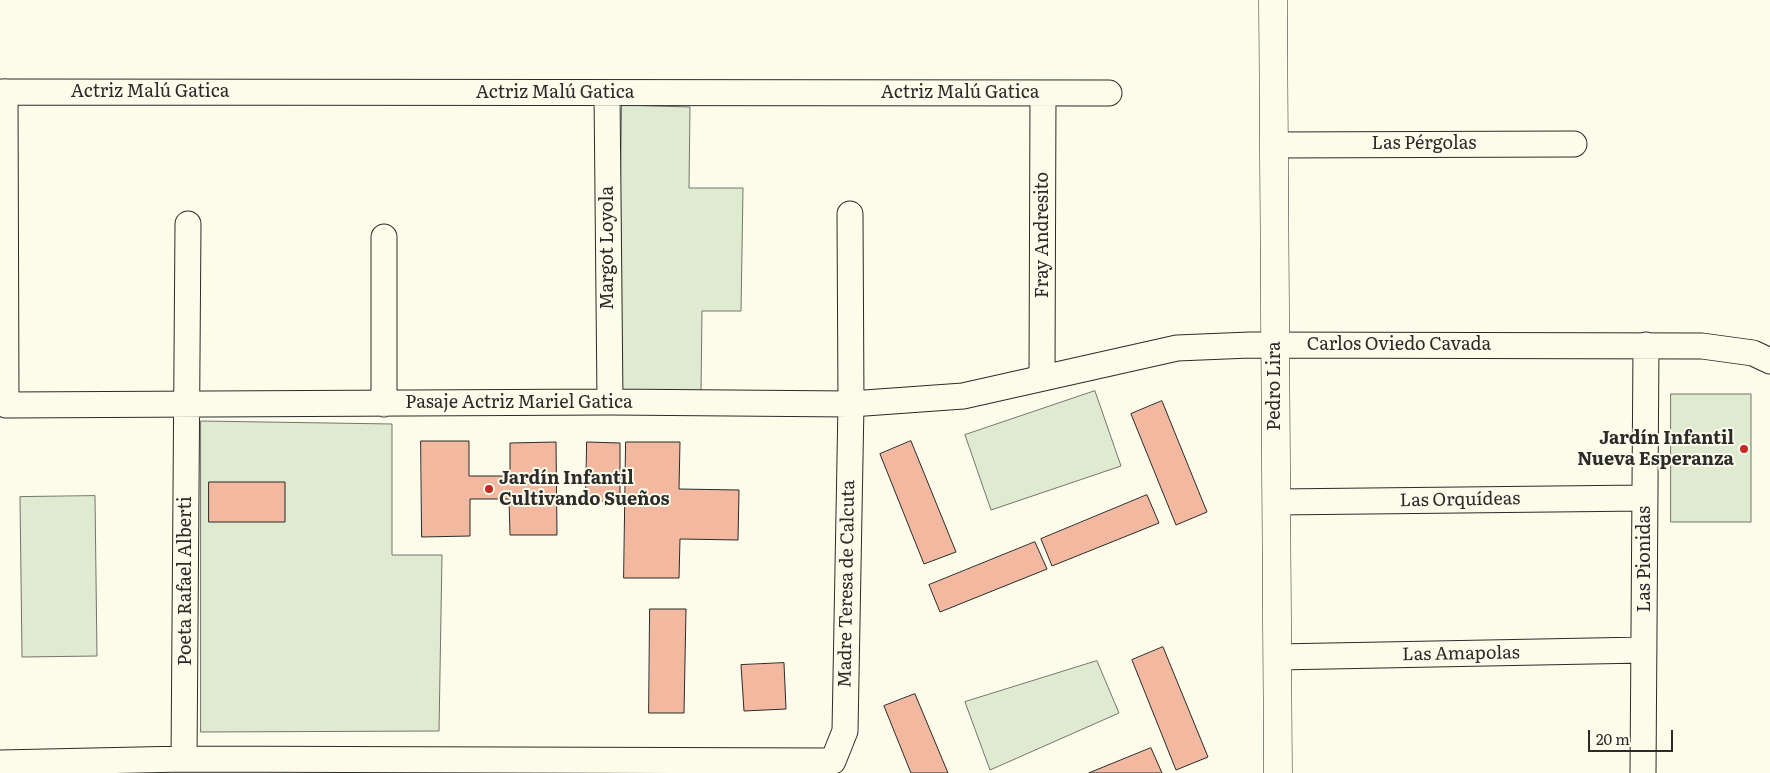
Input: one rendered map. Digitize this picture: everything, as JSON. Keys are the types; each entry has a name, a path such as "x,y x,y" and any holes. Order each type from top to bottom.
{"street":[{"name":"Pedro Lira","path":"1273,0 1278,773"},
{"name":"Actriz Malú Gatica","path":"2,92 1109,93"},
{"name":"Pasaje Actriz Mariel Gatica","path":"2,92 6,404 187,402 851,404"},
{"name":"Margot Loyola","path":"607,93 610,402"},
{"name":"Fray Andresito","path":"1042,378 1044,93"},
{"name":"Las Pérgolas","path":"1274,145 1574,144"},
{"name":"Madre Teresa de Calcuta","path":"264,767 832,761 845,731 851,404 850,214"},
{"path":"187,402 188,224"},
{"path":"384,237 384,404"},
{"name":"Las Pionidas","path":"1643,773 1646,345"},
{"name":"Carlos Oviedo Cavada","path":"851,404 963,396 1177,348 1275,346 1702,346 1753,353 1770,361"},
{"name":"Poeta Rafael Alberti","path":"184,759 187,402"},
{"name":"Las Orquídeas","path":"1276,502 1645,498"},
{"name":"Las Amapolas","path":"1277,657 1644,650"},
{"path":"0,763 184,759 264,767"}],"green space":[{"path":"622,105 690,107 689,188 743,188 741,311 702,311 701,391 618,390"},
{"path":"1095,391 1121,466 991,510 965,435"},
{"path":"1671,394 1751,394 1751,522 1671,522"},
{"path":"201,421 392,424 392,555 442,555 439,731 201,732"},
{"path":"95,496 97,656 22,657 20,497"},
{"path":"1097,661 1119,713 990,770 965,702"}],"building":[{"path":"1162,401 1207,512 1176,525 1131,414"},
{"path":"421,441 469,441 469,476 510,476 510,443 556,442 557,535 510,535 509,499 470,499 470,536 422,537"},
{"path":"911,441 956,552 924,564 880,454"},
{"path":"587,442 620,443 620,501 586,501"},
{"path":"626,442 680,442 679,489 739,490 738,540 680,539 679,578 624,578"},
{"path":"209,482 285,482 285,522 209,522"},
{"path":"1147,495 1159,523 1052,566 1041,539"},
{"path":"1035,542 1047,569 940,612 929,585"},
{"path":"650,609 686,609 684,713 649,713"},
{"path":"1163,647 1208,757 1176,770 1132,660"},
{"path":"784,663 786,709 744,711 741,665"},
{"path":"915,694 948,773 911,773 884,706"},
{"path":"1151,748 1162,773 1089,773"}],"place":[{"name":"Jardín Infantil Nueva Esperanza","path":"1744,449"},
{"name":"Jardín Infantil Cultivando Sueños","path":"489,489"}]}
